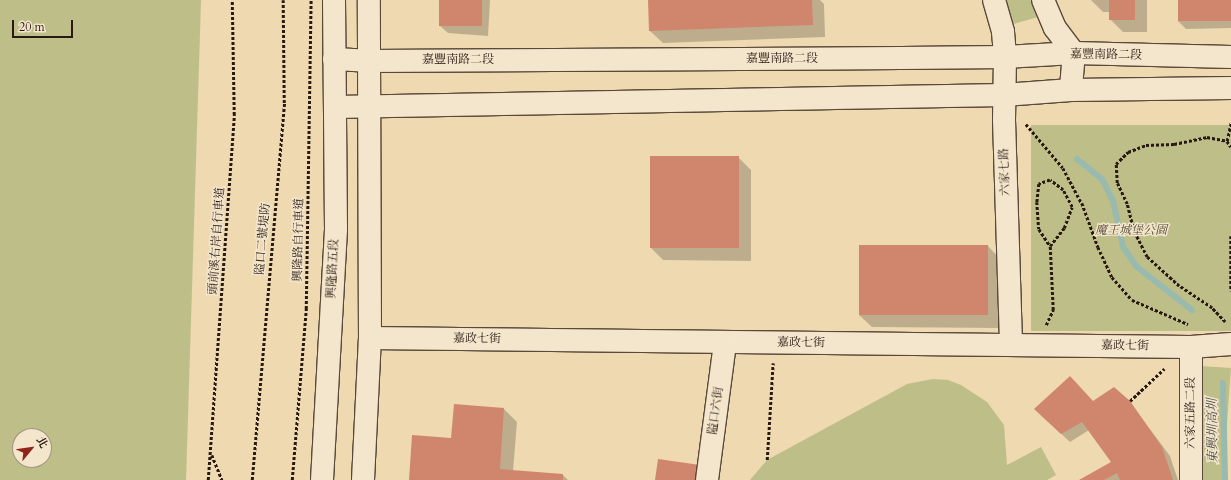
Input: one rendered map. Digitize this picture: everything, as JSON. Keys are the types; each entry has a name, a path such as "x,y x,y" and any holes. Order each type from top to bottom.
{"street":[{"name":"興隆路五段","path":"322,480 336,229 334,0"},
{"path":"363,480 370,338 371,107 368,61 369,0"},
{"name":"六家七路","path":"994,0 1003,32 1005,57 1004,95 1010,345"},
{"path":"1043,0 1055,28 1074,53 1071,90"},
{"name":"嘉豐南路二段","path":"334,59 368,61 1005,57 1074,53 1231,57"},
{"path":"336,107 1004,95 1071,90 1231,88"},
{"name":"嘉政七街","path":"370,338 1191,347 1227,335"},
{"name":"隘口六街","path":"707,480 725,343"},
{"name":"六家五路二段","path":"1191,347 1191,480"}],"path":[{"name":"頭前溪右岸自行車道","path":"222,480 211,455 234,115 232,0"},
{"name":"隘口二號堤防","path":"252,480 284,103 283,0"},
{"name":"興隆路自行車道","path":"292,480 306,309 311,0"},
{"path":"1022,119 1063,168 1082,203 1098,247 1117,282 1132,300 1193,325"},
{"path":"1227,141 1231,122"},
{"path":"1227,335 1230,325 1195,295 1178,286 1146,257 1134,232 1127,204 1117,183 1116,164 1128,152 1146,145 1174,144 1207,137 1227,141 1231,147"},
{"path":"1036,345 1053,310 1050,246 1039,229 1037,202 1039,184 1050,180 1064,190 1072,207 1064,228 1050,246"},
{"path":"1231,236 1231,291"},
{"path":"768,460 774,343"},
{"path":"1130,401 1191,347"},
{"path":"208,480 211,455"}],"green space":[{"path":"0,0 201,0 186,480 0,480"},
{"path":"1003,0 1033,0 1038,17 1010,25"},
{"name":"魔王城堡公園","path":"1031,125 1231,125 1231,331 1031,331"},
{"path":"1201,366 1231,368 1223,480 1193,480"},
{"path":"933,379 948,380 961,385 987,402 1004,425 1007,465 1041,447 1056,475 1047,480 750,480 767,460 907,384"}],"building":[{"path":"439,0 482,0 482,26 439,26"},
{"path":"648,0 812,0 813,25 649,31"},
{"path":"1109,0 1135,0 1135,20 1109,20"},
{"path":"1178,0 1231,0 1231,21 1178,21"},
{"path":"650,156 739,156 739,248 650,248"},
{"path":"859,245 988,245 988,315 859,315"},
{"path":"1070,376 1093,401 1114,387 1130,401 1162,447 1173,480 1120,480 1117,473 1104,480 1079,480 1111,462 1082,422 1061,434 1034,409"},
{"path":"454,404 504,408 500,469 563,474 563,480 409,480 412,435 451,438"},
{"path":"658,459 700,465 698,480 655,480"}],"waterway":[{"name":"東興圳高圳","path":"1077,159 1102,179 1113,201 1123,247 1137,267 1192,310"},
{"name":"東興圳高圳","path":"1223,383 1225,480"}]}
